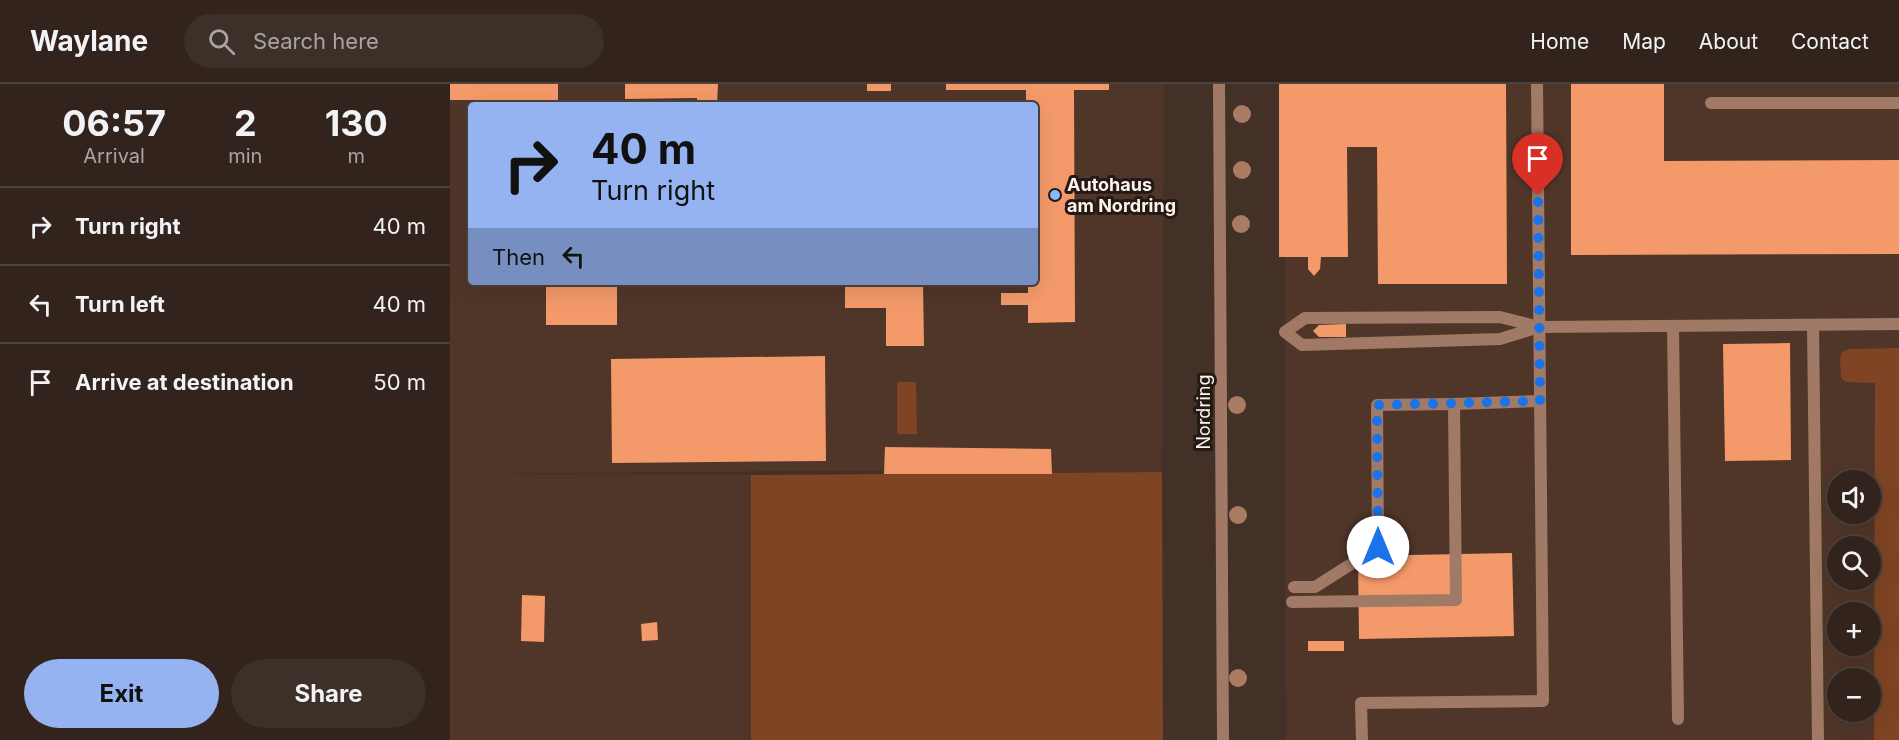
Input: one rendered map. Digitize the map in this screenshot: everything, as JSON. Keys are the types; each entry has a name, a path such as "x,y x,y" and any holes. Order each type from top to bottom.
{"street":[{"name":"Nordring","path":"1219,84 1222,740"},
{"path":"1362,740 1361,703 1543,701 1537,84"},
{"path":"1711,103 1899,103"},
{"path":"1539,327 1500,339 1302,345 1285,332 1305,318 1500,317 1539,327 1899,324"},
{"path":"1813,324 1818,740"},
{"path":"1673,326 1677,719"},
{"path":"1294,587 1315,587 1378,547 1377,405 1540,401"},
{"path":"1292,602 1456,600 1454,404"}],"shaded area":[{"path":"450,84 1164,84 1162,472 796,471 464,474 751,475 751,740 450,740"},
{"path":"1279,84 1899,84 1899,740 1286,740 1285,258 1279,257"},
{"path":"1899,348 1899,740 1874,740 1874,722 1881,722 1881,668 1874,668 1874,656 1881,656 1881,602 1874,602 1874,590 1881,590 1881,536 1875,536 1875,524 1881,524 1881,470 1875,470 1875,383 1846,382 1841,378 1842,352 1850,349"},
{"path":"897,382 916,382 917,434 897,434"},
{"path":"1162,472 1163,740 751,740 751,475"}],"building":[{"path":"450,84 558,84 558,100 450,100"},
{"path":"625,84 718,84 717,102 697,102 697,98 625,99"},
{"path":"867,84 891,84 891,91 867,91"},
{"name":"Autohaus am Nordring","path":"946,84 1109,84 1109,90 1074,90 1075,322 1028,323 1028,305 1001,305 1001,293 1028,293 1028,285 1038,285 1038,102 1026,102 1026,90 946,90"},
{"path":"1279,84 1506,84 1507,284 1378,284 1377,147 1347,147 1348,257 1321,257 1320,269 1314,276 1308,269 1308,257 1279,257"},
{"path":"1571,84 1664,84 1664,161 1899,160 1899,254 1571,255"},
{"path":"546,285 617,285 617,325 546,325"},
{"path":"845,285 923,285 924,346 886,346 886,308 845,308"},
{"path":"1346,324 1346,337 1319,337 1313,331 1319,325"},
{"path":"1790,343 1791,460 1725,461 1723,344"},
{"path":"825,356 826,461 612,463 611,359"},
{"path":"885,447 1051,449 1052,474 884,474"},
{"path":"1512,553 1514,636 1359,639 1358,556"},
{"path":"522,595 545,596 544,642 521,641"},
{"path":"657,622 658,640 642,641 641,624"},
{"path":"1308,641 1344,641 1344,651 1308,651"}],"place":[{"name":"Autohaus am Nordring","path":"1055,195"}],"route":[{"path":"1378,547 1377,405 1540,401 1538,195"}]}
